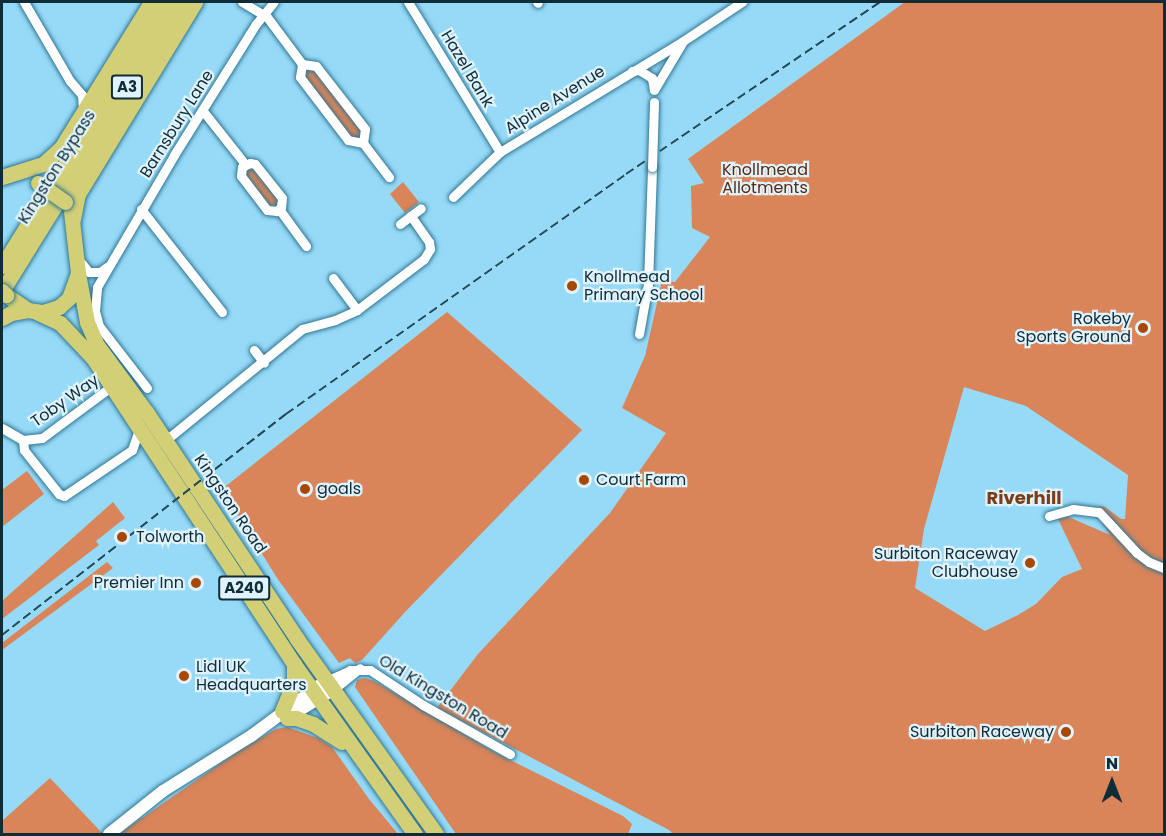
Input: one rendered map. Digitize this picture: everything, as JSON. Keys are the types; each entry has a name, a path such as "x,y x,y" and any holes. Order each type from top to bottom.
{"highway":[{"path":"2,177 30,170 52,158 81,118 152,2"},
{"name":"Kingston Bypass","path":"2,266 166,2"},
{"name":"Kingston Bypass","path":"3,292 181,2"},
{"path":"73,219 78,194 195,2"},
{"name":"A240","path":"16,172 38,183 65,202 73,219 78,265 72,293 64,303 50,311 31,311"},
{"name":"Kingston Road","path":"78,265 92,335 166,440 297,639 322,689"},
{"name":"A240","path":"3,292 31,311 60,323 93,358 294,664 322,689 436,834"},
{"path":"2,318 11,313 31,311"},
{"path":"294,664 294,683 284,714 322,728 354,751"},
{"name":"A240","path":"322,689 354,751 415,834"}],"street":[{"path":"24,2 70,81 82,95 81,118"},
{"path":"242,2 264,14 302,64 316,66 364,129 363,143"},
{"name":"Barnsbury Lane","path":"147,388 96,318 95,296 109,265 141,208 264,14 274,2"},
{"name":"Hazel Bank","path":"408,2 500,152"},
{"name":"Alpine Avenue","path":"453,197 500,152 683,41 742,2"},
{"path":"654,90 683,41"},
{"path":"302,64 300,77 348,140 363,143 389,177"},
{"path":"630,72 645,73 652,78 654,90 648,284 639,334"},
{"path":"202,111 245,164"},
{"path":"245,164 255,164 282,198 279,209"},
{"path":"245,164 241,176 264,207 271,211 279,209"},
{"path":"141,208 222,312"},
{"path":"400,224 421,208"},
{"path":"279,209 306,246"},
{"path":"166,440 264,363 302,329 335,320 357,310 428,255 429,242 411,216"},
{"path":"78,265 92,273 100,272 109,265"},
{"path":"333,278 357,310"},
{"path":"254,350 264,363"},
{"name":"Toby Way","path":"2,428 22,440 42,438 112,386"},
{"path":"22,440 24,450 59,494 68,496 132,450 140,427"},
{"path":"1049,516 1073,509 1099,512 1137,553 1149,562 1164,568"},
{"name":"Old Kingston Road","path":"322,689 360,668 374,673 423,705 510,754"},
{"path":"109,834 150,803 160,799 174,787 322,689"}],"green space":[{"name":"Knollmead Allotments","path":"905,2 1164,2 1164,834 673,834 437,708 478,654 610,513 666,433 622,408 645,356 662,281 675,282 710,237 692,228 691,186 704,183 688,159","holes":["964,387 1026,406 1128,475 1125,519 1121,519 1100,506 1100,519 1110,535 1064,515 1058,519 1082,569 1062,577 1036,604 985,631 915,588 924,529"]},
{"path":"306,66 311,66 361,130 359,137 352,138 303,75"},
{"path":"246,166 250,166 279,197 277,205 267,205 245,175"},
{"path":"403,182 419,202 405,213 390,194"},
{"path":"447,312 582,430 406,611 362,660 355,663 350,658 339,663 277,578 222,489"},
{"path":"27,471 44,494 2,527 2,490"},
{"path":"113,502 125,518 96,541 99,545 2,619 2,601"},
{"path":"107,562 113,568 2,650 2,643"},
{"path":"365,678 374,681 496,753 623,816 632,824 628,834 456,834 355,687 357,680"},
{"path":"287,727 318,738 332,747 369,799 398,834 119,834 240,750 276,729"},
{"path":"50,778 103,834 2,834 2,821"}],"railway":[{"path":"2,635 286,414 626,174 880,2"}],"place":[{"name":"Knollmead Primary School","path":"572,286"},
{"name":"Rokeby Sports Ground","path":"1143,328"},
{"name":"Court Farm","path":"584,480"},
{"name":"goals","path":"305,489"},
{"name":"Tolworth","path":"122,537"},
{"name":"Surbiton Raceway Clubhouse","path":"1030,563"},
{"name":"Premier Inn","path":"196,583"},
{"name":"Lidl UK Headquarters","path":"184,676"},
{"name":"Surbiton Raceway","path":"1066,732"}],"district":[{"name":"Riverhill","path":"1024,498"}]}
